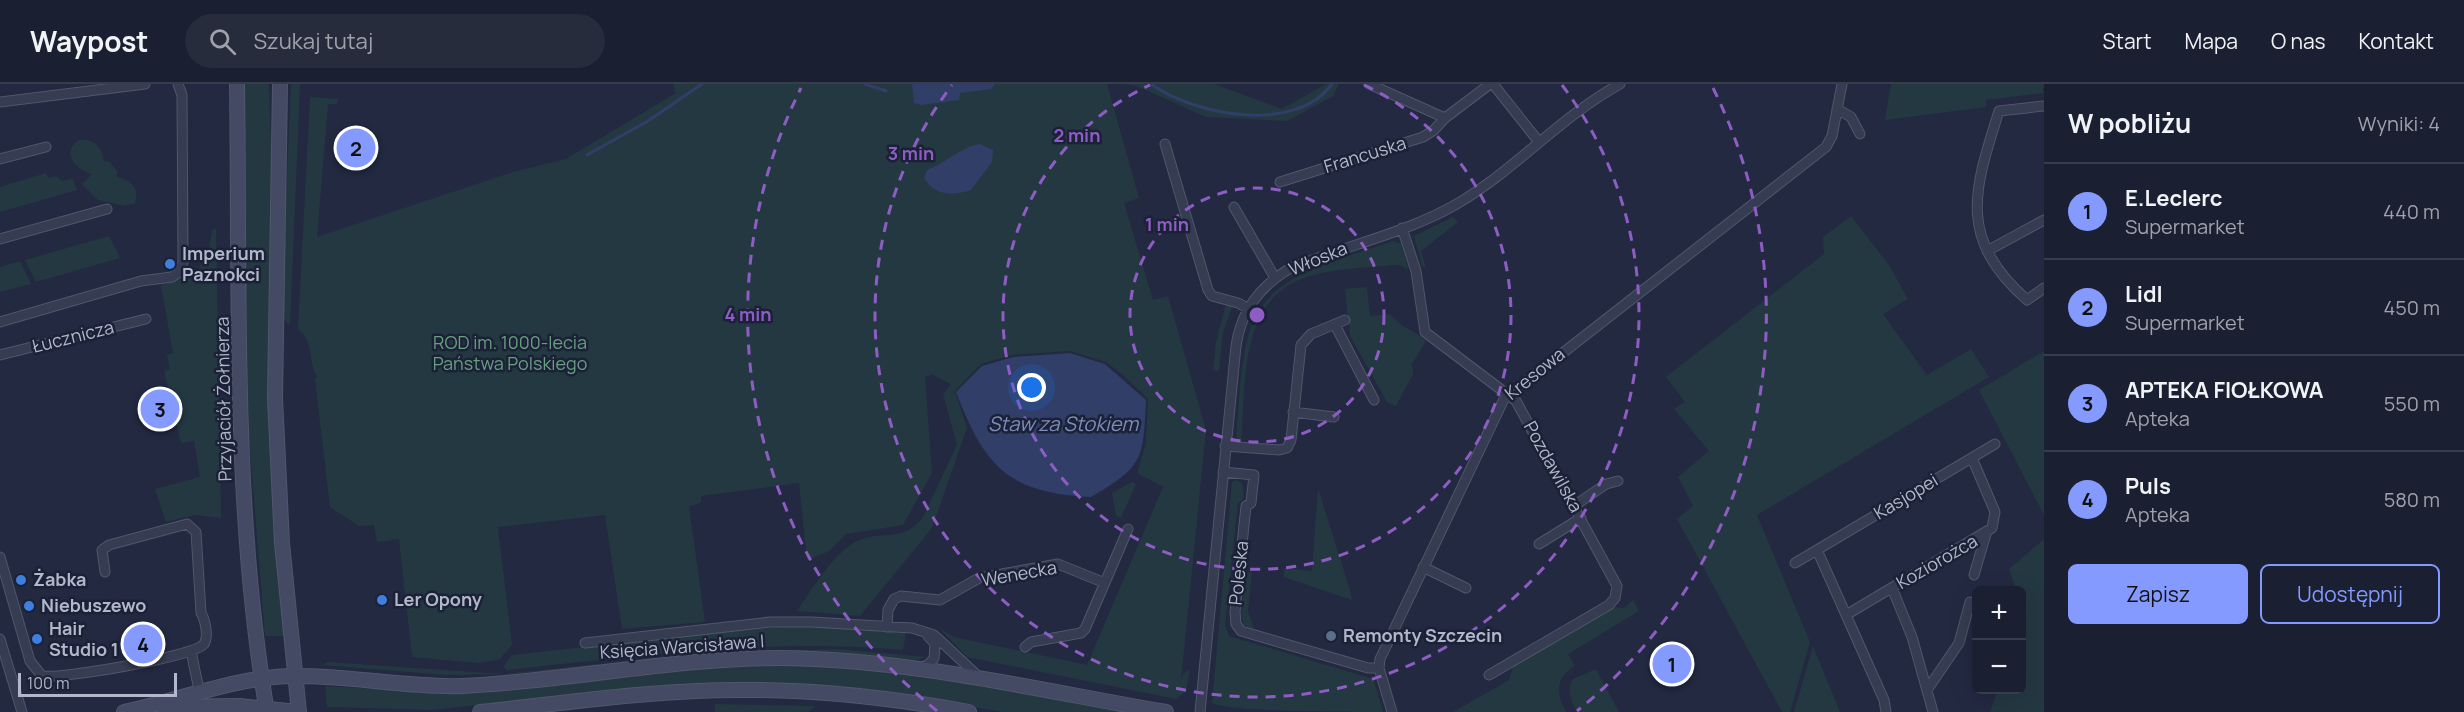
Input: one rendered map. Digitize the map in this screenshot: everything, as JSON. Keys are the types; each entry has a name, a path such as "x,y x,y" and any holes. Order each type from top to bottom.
{"street":[{"path":"0,102 145,84"},
{"path":"0,321 141,281 167,279 179,272 183,262 183,239 182,94 178,84"},
{"name":"Przyjaciół Żołnierza","path":"237,84 245,500 252,604 267,710"},
{"path":"280,84 280,192 274,316 275,398 282,543 299,712"},
{"path":"1369,84 1445,118"},
{"path":"1492,84 1539,142"},
{"name":"Francuska","path":"1280,182 1423,137 1492,84"},
{"name":"Włoska","path":"1200,712 1237,337 1247,308 1260,291 1275,278 1305,263 1402,228 1454,206 1593,101 1620,84"},
{"path":"1842,84 1837,109 1851,117 1860,134"},
{"path":"2044,105 1999,111 1979,174 1975,213 1987,252 2008,283 2027,300 2044,288"},
{"name":"Kresowa","path":"1379,668 1380,659 1499,406 1509,394 1820,151 1832,134 1837,109"},
{"path":"1165,144 1208,290 1212,296 1227,298 1247,308"},
{"path":"0,159 46,147"},
{"path":"1234,207 1275,278"},
{"path":"0,239 107,209"},
{"path":"1987,252 2044,220"},
{"name":"Pozdawilska","path":"1402,228 1416,272 1425,332 1509,394 1520,407 1616,582 1614,600 1489,675"},
{"name":"Łucznicza","path":"0,355 146,319"},
{"path":"1226,446 1284,449 1291,440 1301,345 1311,334 1345,320"},
{"path":"1335,325 1374,400"},
{"path":"1293,412 1334,417"},
{"name":"Kasjopei","path":"1795,563 1995,444"},
{"name":"Koziorożca","path":"1846,615 1986,534 1994,524 1995,512 1972,458"},
{"name":"Poleska","path":"1223,472 1254,476 1251,503 1246,506 1235,612 1236,624 1240,631 1368,668 1379,668"},
{"path":"1574,506 1606,484 1618,481"},
{"path":"1539,544 1581,518"},
{"path":"0,557 30,661 42,676 120,668 191,651 202,646 206,640 196,532 193,527 188,524 109,545 102,550 105,572"},
{"path":"1025,647 1031,642 1081,633 1128,529"},
{"path":"1974,575 1986,534"},
{"path":"1817,550 1884,700 1886,712"},
{"name":"Wenecka","path":"887,627 888,610 894,598 901,596 940,600 979,578 1058,564 1105,583"},
{"path":"1423,567 1466,588"},
{"path":"1892,588 1912,637 1933,712"},
{"path":"1927,690 1959,643 1970,602"},
{"path":"585,643 770,622 812,621 912,628 934,635 979,676"},
{"path":"912,628 927,635 935,644 932,662 919,667"},
{"path":"0,639 22,712"},
{"path":"191,651 199,690"},
{"name":"Księcia Warcisława I","path":"130,711 199,690 262,678 295,676 447,686 748,659 829,660 919,667 979,676 1166,712"},
{"path":"1379,668 1392,712"},
{"path":"480,712 546,708 668,692 764,690 851,695 969,712"},
{"name":"Księcia Warcisława I","path":"130,711 189,706 299,712"}],"green space":[{"path":"242,84 269,84 286,636 265,636 249,438"},
{"path":"291,84 300,84 290,326 281,316"},
{"name":"ROD im. 1000-lecia Państwa Polskiego","path":"673,84 1107,84 1139,198 1124,203 1153,300 1168,296 1206,430 1181,681 1183,674 1190,669 1186,691 1176,699 967,657 939,628 954,637 1087,665 1163,487 1137,473 1146,443 1148,399 1106,362 1070,351 1012,355 981,364 955,391 967,428 932,528 860,616 797,611 840,553 849,546 866,538 892,535 908,530 923,517 957,445 943,394 951,384 933,375 925,376 932,473 903,525 846,534 830,551 807,560 799,483 701,496 701,503 689,506 705,622 622,629 605,515 498,527 512,645 500,659 479,663 412,657 399,539 377,542 374,525 359,526 330,507 315,380 317,376 307,340 298,329 310,97 338,99 337,104 328,104 317,237 513,172 566,159 676,93"},
{"path":"1123,84 1214,84 1282,109 1326,84 1339,84 1333,96 1287,121 1206,117 1137,86"},
{"path":"1891,84 2044,84 2043,93 1986,100 1986,107 1885,120"},
{"path":"79,140 96,144 104,161 110,162 117,171 117,177 126,180 135,189 135,203 125,206 98,200 82,184 92,174 81,169 72,160 71,150"},
{"path":"46,173 48,178 56,176 62,181 72,178 77,190 0,212 0,187"},
{"path":"1851,216 1889,265 1908,299 1883,314 1927,375 1971,349 1989,377 1757,515 1810,642 1790,712 1782,712 1677,519 1693,506 1678,477 1709,451 1674,409 1685,402 1666,377 1824,254 1823,237"},
{"path":"1453,217 1458,222 1421,251 1426,268 1422,266 1414,236"},
{"path":"216,228 221,518 194,515 166,522 155,489 200,477 194,441 181,443 164,371 170,369 167,355 173,353 161,285 196,273 209,251 212,230"},
{"path":"109,236 120,258 36,282 25,260"},
{"path":"1393,241 1401,244 1408,267 1405,270 1404,266 1395,265 1337,270 1315,275 1283,289 1267,305 1256,325 1250,348 1241,444 1236,442 1243,359 1249,333 1258,312 1271,296 1288,282 1308,271"},
{"path":"20,261 31,284 0,292 0,267"},
{"path":"1367,287 1370,316 1390,314 1399,323 1426,341 1412,364 1413,374 1396,406 1387,402 1350,336 1345,289"},
{"path":"1226,304 1232,307 1223,332 1219,371 1213,370 1216,342"},
{"path":"2044,351 2044,515 1979,390"},
{"path":"1236,480 1242,483 1244,498 1238,503 1225,625 1229,636 1370,678 1374,681 1383,712 1265,710 1212,703 1232,482"},
{"path":"1132,482 1136,484 1121,518 1116,516 1112,493"},
{"path":"1318,488 1352,600 1284,577 1284,568 1312,571"},
{"path":"2044,539 2044,712 1990,712 1997,694 2026,694 2026,586 2015,586 2009,569"},
{"path":"1246,572 1252,573 1248,611 1254,629 1244,625 1241,615"},
{"path":"1633,600 1639,611 1568,654 1575,666 1564,675 1559,686 1560,699 1566,712 1453,712 1509,680 1514,664 1613,607 1624,608"},
{"path":"806,626 906,633 903,650 804,646 754,647 655,654 507,670 503,667 512,655 737,630"},
{"path":"1813,646 1840,712 1794,712"},
{"path":"836,649 926,657 918,660 812,652 723,653"},
{"path":"723,653 513,674 446,675 322,665 328,662 504,674"},
{"path":"797,665 940,677 1129,712 1003,712 868,690 737,683 651,687 431,710 327,707 325,686 426,692 693,669"},
{"path":"1596,669 1619,712 1577,712 1570,696 1571,683 1573,679"},
{"path":"715,704 816,706 808,712 715,712"}],"water":[{"path":"912,84 995,84 991,89 960,93 959,100 921,105 914,103"},
{"path":"980,144 993,150 992,162 971,190 951,194 939,191 928,184 924,178 927,170"},
{"name":"Staw za Stokiem","path":"1070,353 1105,364 1146,400 1144,436 1137,459 1122,477 1091,497 1039,489 1019,482 1003,471 978,439 956,392 982,366 1013,357"}],"waterway":[{"path":"587,155 648,121 702,84"},
{"path":"865,84 886,91"},
{"path":"1151,84 1192,104 1244,115 1270,115 1294,110 1315,100 1332,84"}],"place":[{"name":"Lidl","path":"356,148"},
{"name":"Imperium Paznokci","path":"170,264"},
{"name":"APTEKA FIOŁKOWA","path":"160,409"},
{"name":"Żabka","path":"21,580"},
{"name":"Ler Opony","path":"382,600"},
{"name":"Niebuszewo","path":"29,606"},
{"name":"Remonty Szczecin","path":"1331,636"},
{"name":"Hair Studio 1","path":"37,639"},
{"name":"Puls","path":"143,644"},
{"name":"E.Leclerc","path":"1672,664"}]}
